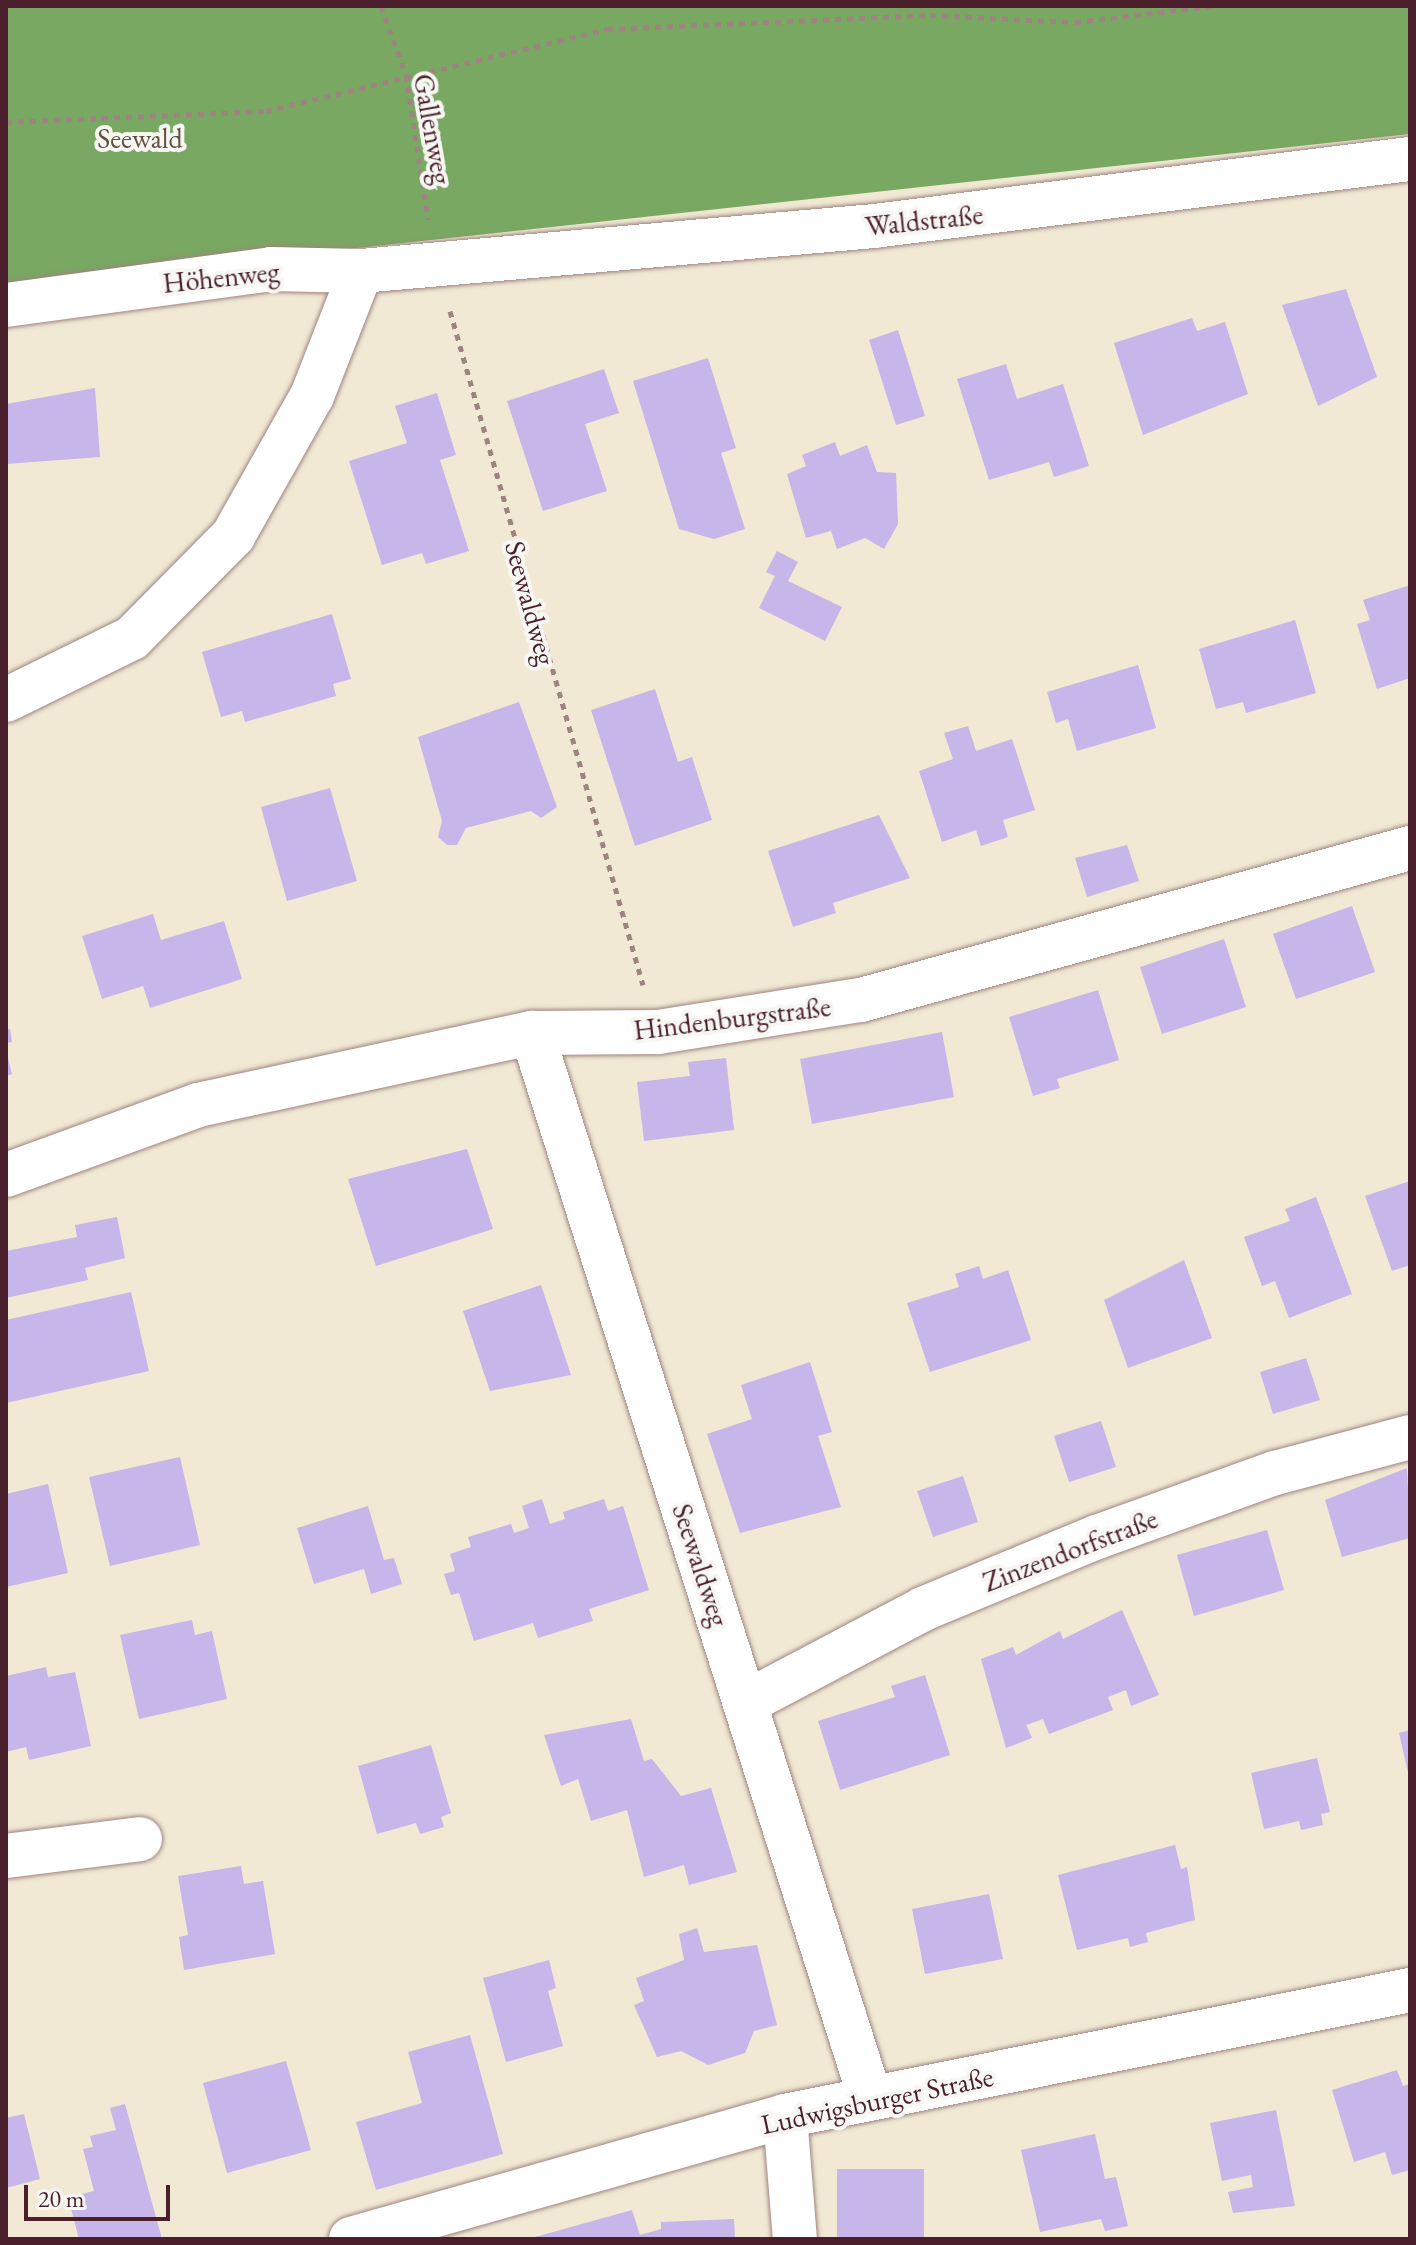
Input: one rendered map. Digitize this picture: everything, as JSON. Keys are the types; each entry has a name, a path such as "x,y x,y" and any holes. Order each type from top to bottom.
{"street":[{"name":"Waldstraße","path":"436,261 874,226 1410,159"},
{"name":"Höhenweg","path":"6,305 271,269 361,271 436,261"},
{"path":"6,700 132,638 233,536 312,396 361,271"},
{"name":"Hindenburgstraße","path":"6,1175 198,1105 532,1033 658,1032 861,1000 1410,848"},
{"name":"Seewaldweg","path":"532,1033 870,2097"},
{"name":"Zinzendorfstraße","path":"745,1703 923,1609 1097,1537 1275,1473 1410,1437"},
{"path":"6,1856 140,1839"},
{"name":"Ludwigsburger Straße","path":"351,2239 785,2116 1410,1990"},
{"path":"785,2116 795,2239"}],"path":[{"name":"Gallenweg","path":"381,6 406,75 436,261"},
{"path":"6,122 266,111 607,29 930,15 1075,22 1214,6"},
{"name":"Seewaldweg","path":"436,261 630,944"}],"green space":[{"name":"Seewald","path":"6,6 1410,6 1410,134 6,286"}],"building":[{"path":"1346,289 1377,377 1318,406 1282,305"},
{"path":"1192,318 1197,331 1225,322 1248,394 1143,435 1114,343"},
{"path":"898,330 925,416 896,425 869,340"},
{"path":"708,358 736,448 721,453 745,529 714,539 679,529 633,381"},
{"path":"1006,364 1017,399 1063,384 1089,466 1054,477 1049,462 989,480 957,379"},
{"path":"604,369 619,413 585,424 607,491 543,511 507,401"},
{"path":"95,388 100,457 6,464 6,404"},
{"path":"437,393 456,455 440,460 469,551 426,564 422,553 382,565 349,461 407,443 395,406"},
{"path":"835,442 840,456 867,445 877,472 896,473 898,524 884,549 865,538 837,549 831,531 806,538 787,474 806,466 802,455"},
{"path":"777,551 798,562 788,581 842,607 825,641 759,608 775,576 766,572"},
{"path":"1410,585 1410,678 1377,689 1357,624 1370,620 1363,600"},
{"path":"332,614 351,679 333,684 336,696 245,722 242,711 221,717 202,652"},
{"path":"1295,620 1316,693 1246,713 1243,702 1216,709 1199,649"},
{"path":"1138,665 1156,728 1077,751 1068,719 1056,723 1047,692"},
{"path":"655,689 678,762 692,757 712,820 635,846 591,710"},
{"path":"519,702 557,807 541,818 531,811 466,828 457,845 447,845 438,837 442,821 418,737"},
{"path":"968,726 976,751 1012,739 1035,810 1003,820 1008,837 981,846 976,830 942,842 919,771 953,759 944,733"},
{"path":"330,788 357,881 287,901 261,807"},
{"path":"879,815 910,878 833,903 836,913 793,927 768,851"},
{"path":"1127,845 1139,881 1087,897 1075,858"},
{"path":"1352,906 1375,972 1296,999 1273,934"},
{"path":"153,914 161,940 224,921 242,979 150,1008 143,986 102,999 82,936"},
{"path":"1224,939 1246,1007 1162,1034 1140,967"},
{"path":"1098,990 1119,1060 1057,1079 1060,1088 1033,1096 1009,1017"},
{"path":"10,1029 12,1042 6,1043 6,1030"},
{"path":"942,1032 954,1097 812,1124 800,1059"},
{"path":"6,1050 12,1074 6,1076"},
{"path":"726,1058 734,1130 644,1141 637,1082 690,1076 688,1062"},
{"path":"467,1149 493,1229 376,1266 348,1179"},
{"path":"1410,1181 1410,1265 1392,1271 1365,1196"},
{"path":"1316,1197 1352,1294 1289,1318 1275,1281 1262,1286 1244,1237 1290,1221 1285,1209"},
{"path":"117,1217 125,1258 85,1268 88,1280 6,1298 6,1251 77,1237 75,1225"},
{"path":"1184,1260 1212,1338 1128,1368 1104,1300"},
{"path":"979,1266 983,1279 1008,1270 1031,1340 930,1372 907,1303 959,1287 955,1274"},
{"path":"541,1285 571,1375 490,1391 463,1311"},
{"path":"131,1292 149,1371 6,1403 6,1320"},
{"path":"1306,1358 1320,1400 1273,1414 1260,1372"},
{"path":"810,1362 832,1432 818,1436 841,1507 740,1533 707,1434 752,1419 741,1385"},
{"path":"1101,1421 1116,1467 1069,1482 1054,1436"},
{"path":"180,1457 200,1545 110,1566 89,1477"},
{"path":"1407,1468 1410,1538 1342,1557 1325,1500"},
{"path":"963,1476 978,1522 933,1537 917,1491"},
{"path":"48,1484 68,1573 6,1587 6,1494"},
{"path":"542,1499 550,1524 565,1519 563,1512 604,1499 608,1511 623,1506 649,1590 589,1609 593,1621 538,1638 533,1623 474,1641 459,1593 451,1595 444,1574 455,1571 450,1554 471,1547 468,1537 511,1524 514,1533 529,1528 522,1506"},
{"path":"368,1506 384,1560 394,1558 402,1584 371,1594 364,1569 314,1584 297,1528"},
{"path":"1267,1530 1284,1590 1194,1616 1177,1555"},
{"path":"1122,1610 1159,1695 1131,1706 1126,1690 1108,1697 1113,1710 1049,1734 1043,1719 1026,1725 1032,1738 1006,1748 981,1659 1013,1647 1016,1655 1060,1631 1063,1639"},
{"path":"192,1620 195,1635 212,1631 227,1699 139,1719 120,1635"},
{"path":"46,1667 48,1677 75,1672 91,1746 29,1760 26,1747 6,1752 6,1676"},
{"path":"925,1675 950,1755 840,1790 818,1721 895,1697 891,1686"},
{"path":"631,1719 644,1761 652,1759 681,1796 711,1788 737,1872 689,1885 684,1865 644,1877 627,1810 591,1821 578,1779 561,1786 544,1735"},
{"path":"1410,1730 1410,1777 1409,1777 1399,1733"},
{"path":"431,1745 451,1813 441,1817 444,1827 420,1834 416,1823 377,1834 358,1766"},
{"path":"1317,1758 1330,1812 1321,1814 1323,1825 1301,1830 1299,1821 1264,1829 1251,1773"},
{"path":"1175,1845 1181,1869 1187,1867 1195,1920 1146,1933 1148,1942 1130,1947 1128,1938 1077,1950 1058,1875"},
{"path":"241,1866 244,1884 263,1881 275,1954 184,1970 179,1937 188,1935 178,1876"},
{"path":"989,1894 1003,1959 925,1974 912,1909"},
{"path":"697,1928 704,1952 757,1945 777,2025 754,2031 745,2053 708,2065 681,2051 657,2057 634,2005 644,2001 636,1978 684,1960 679,1934"},
{"path":"549,1960 556,1988 548,1991 563,2046 506,2062 483,1978"},
{"path":"470,2035 503,2154 376,2190 356,2122 422,2103 408,2052"},
{"path":"286,2061 311,2150 227,2173 203,2083"},
{"path":"1397,2070 1403,2086 1410,2084 1410,2170 1392,2175 1385,2152 1354,2162 1332,2090"},
{"path":"125,2104 162,2239 79,2239 68,2197 94,2191 83,2149 93,2147 90,2136 116,2130 110,2108"},
{"path":"1276,2110 1295,2206 1233,2213 1228,2192 1253,2187 1251,2175 1222,2181 1210,2123"},
{"path":"24,2114 40,2179 6,2188 6,2118"},
{"path":"1095,2134 1105,2179 1116,2177 1128,2226 1105,2231 1101,2219 1040,2232 1021,2150"},
{"path":"837,2169 924,2169 924,2239 837,2239"},
{"path":"632,2210 640,2235 661,2229 661,2222 734,2219 735,2239 528,2239"}]}
